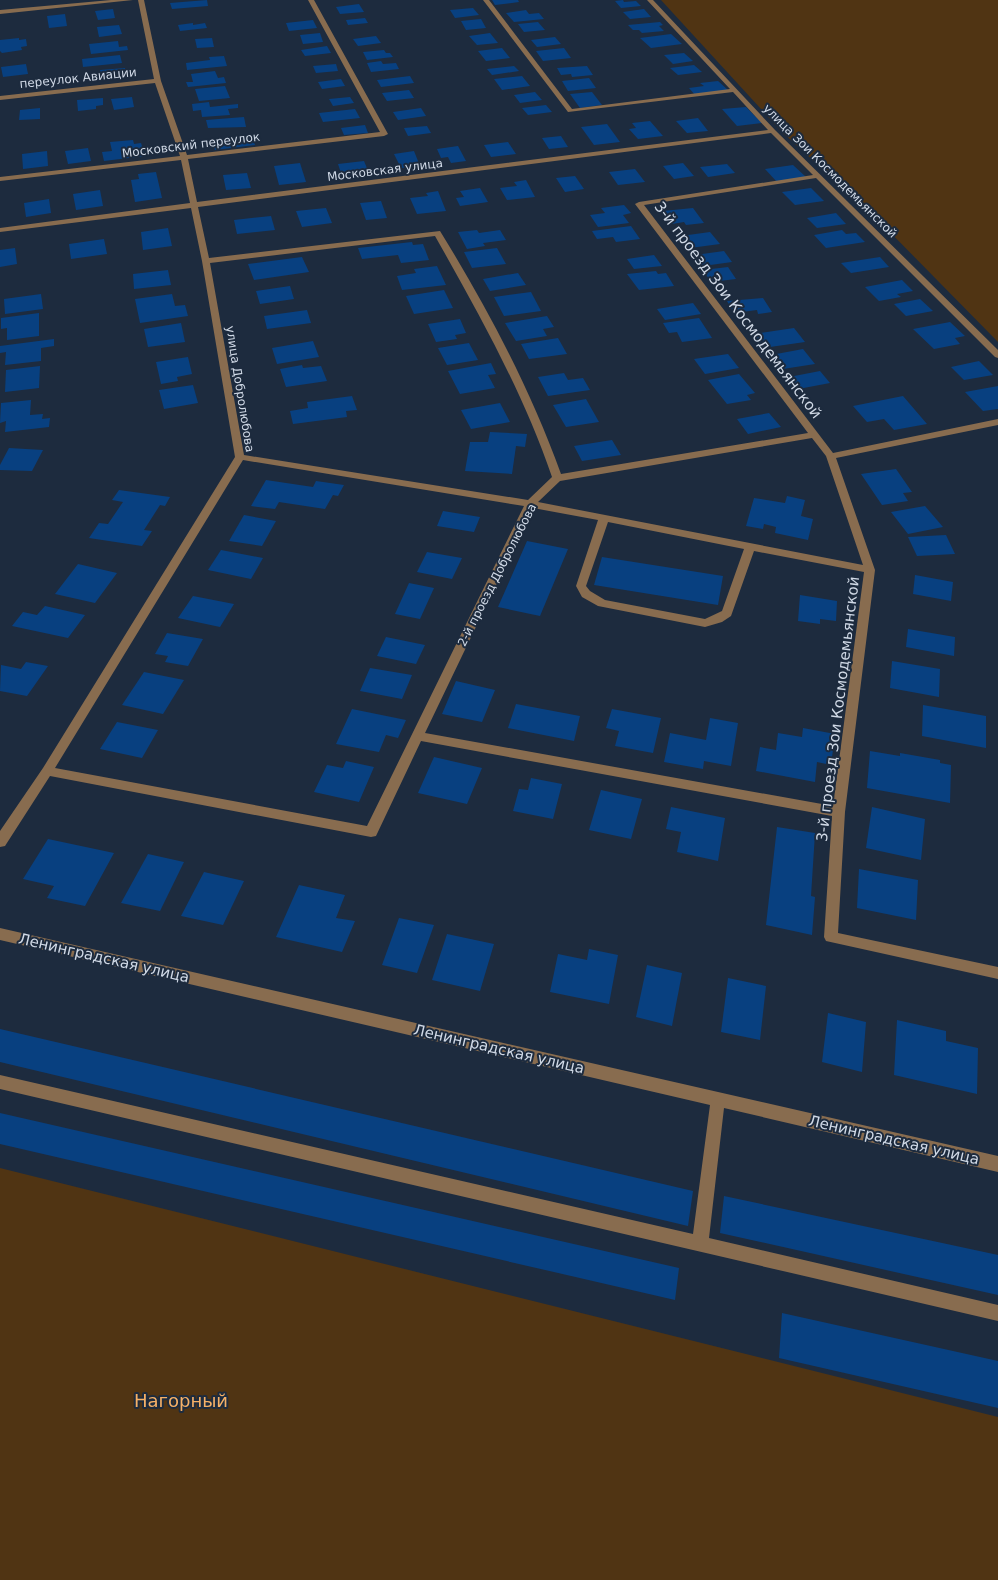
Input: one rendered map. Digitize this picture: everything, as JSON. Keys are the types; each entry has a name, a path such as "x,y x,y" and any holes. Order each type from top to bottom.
{"street":[{"path":"0,12 130,0"},
{"name":"улица Добролюбова","path":"0,842 47,771 240,457 206,261 184,157 158,81 141,0"},
{"name":"Московский переулок","path":"0,179 384,134 311,0"},
{"path":"486,0 570,111 734,90"},
{"name":"улица Зои Космодемьянской","path":"650,0 773,131 998,354"},
{"name":"переулок Авиации","path":"0,98 158,81"},
{"name":"Московская улица","path":"0,230 773,131"},
{"name":"3-й проезд Зои Космодемьянской","path":"818,176 639,204 813,435 831,456 870,570 839,812 831,937 998,973"},
{"path":"206,261 437,233 499,344 533,412 546,443 557,478 813,435"},
{"path":"831,456 998,422"},
{"path":"240,457 530,504 870,570"},
{"name":"2-й проезд Добролюбова","path":"47,771 371,832 530,504 557,478"},
{"path":"604,518 582,586 586,594 602,603 705,623 718,620 726,613 750,546"},
{"path":"418,736 839,812"},
{"name":"Ленинградская улица","path":"0,934 998,1164"},
{"path":"0,1082 998,1313"},
{"path":"700,1244 718,1099"}],"green space":[{"path":"661,0 998,0 998,342 878,220 782,132"},
{"name":"Нагорный","path":"0,1168 998,1417 998,1580 0,1580"}],"building":[{"path":"207,0 208,6 172,9 170,3"},
{"path":"492,0 518,0 519,2 495,5"},
{"path":"623,0 624,2 636,1 641,6 621,8 615,1"},
{"path":"359,4 364,12 340,14 336,7"},
{"path":"473,8 479,15 455,18 450,10"},
{"path":"113,9 115,18 98,20 95,11"},
{"path":"644,9 651,17 630,19 623,12"},
{"path":"526,10 529,14 539,13 544,19 514,22 506,13"},
{"path":"65,14 67,26 49,28 47,16"},
{"path":"365,18 368,23 348,25 346,20"},
{"path":"481,19 486,28 466,30 461,21"},
{"path":"313,20 317,28 289,31 286,23"},
{"path":"538,22 545,30 524,32 518,24"},
{"path":"660,22 663,25 659,26 664,31 642,33 639,30 633,30 628,25"},
{"path":"193,23 193,25 205,23 207,28 180,31 178,25"},
{"path":"119,25 122,34 99,37 97,27"},
{"path":"320,33 323,42 303,44 300,35"},
{"path":"490,33 498,43 477,45 469,36"},
{"path":"671,34 682,44 651,48 640,38"},
{"path":"376,36 381,43 358,46 353,39"},
{"path":"555,37 561,44 537,47 531,40"},
{"path":"19,38 19,40 26,39 27,46 21,47 22,50 2,53 0,51 0,40"},
{"path":"212,38 214,47 197,48 195,39"},
{"path":"118,41 119,47 127,46 128,50 91,54 89,44"},
{"path":"327,46 331,53 305,56 301,50"},
{"path":"502,48 510,58 486,61 478,51"},
{"path":"564,48 571,58 543,61 536,51"},
{"path":"384,50 393,57 367,60 363,52"},
{"path":"684,53 693,61 673,64 664,55"},
{"path":"120,55 122,63 83,67 82,59"},
{"path":"224,56 227,66 187,70 186,63 210,60 209,57"},
{"path":"381,61 383,64 396,63 399,69 371,72 367,63"},
{"path":"26,64 28,74 3,77 1,67"},
{"path":"336,64 338,71 316,73 313,66"},
{"path":"694,65 702,72 678,75 670,68"},
{"path":"514,66 519,71 492,75 487,69"},
{"path":"587,66 593,75 572,77 571,74 561,75 557,68"},
{"path":"125,68 126,76 102,78 100,70"},
{"path":"215,71 218,78 224,77 226,83 188,87 186,82 193,82 191,74"},
{"path":"410,76 414,83 381,87 377,80"},
{"path":"522,76 530,86 502,90 494,79"},
{"path":"589,78 596,88 568,91 562,81"},
{"path":"341,79 345,86 322,89 318,82"},
{"path":"718,81 728,90 695,95 689,88 704,86 700,83"},
{"path":"225,86 230,98 199,101 195,89"},
{"path":"409,90 414,98 387,101 382,93"},
{"path":"535,92 542,100 520,103 514,95"},
{"path":"592,92 602,105 580,108 570,94"},
{"path":"132,97 134,107 114,110 111,99"},
{"path":"350,97 354,103 333,106 329,99"},
{"path":"103,98 103,105 96,106 96,109 78,111 77,100"},
{"path":"209,102 210,107 238,104 238,108 228,109 230,115 202,117 201,110 193,111 192,104"},
{"path":"546,105 552,112 528,115 522,108"},
{"path":"746,107 762,123 737,126 722,109"},
{"path":"40,108 40,119 19,120 20,110"},
{"path":"421,108 426,116 398,120 393,112"},
{"path":"355,109 360,118 323,122 319,113"},
{"path":"244,117 246,127 208,128 206,120"},
{"path":"698,118 708,131 687,133 676,121"},
{"path":"650,121 663,136 638,139 629,129 636,128 632,123"},
{"path":"607,124 620,142 594,145 581,127"},
{"path":"365,125 368,133 344,135 341,128"},
{"path":"427,126 431,133 408,136 404,128"},
{"path":"561,136 568,147 549,149 542,138"},
{"path":"237,138 237,140 253,138 255,145 215,150 212,141"},
{"path":"133,140 134,144 141,143 145,156 104,161 102,152 112,151 110,142"},
{"path":"508,142 516,154 491,157 484,145"},
{"path":"458,146 466,161 451,163 448,157 441,158 437,149"},
{"path":"88,148 91,161 68,164 65,151"},
{"path":"47,151 48,166 23,169 22,154"},
{"path":"414,151 420,166 401,168 394,154"},
{"path":"364,161 369,173 342,176 338,164"},
{"path":"300,163 306,182 279,185 274,166"},
{"path":"683,163 694,176 674,179 663,166"},
{"path":"727,164 735,173 708,177 700,167"},
{"path":"793,165 806,177 777,182 765,169"},
{"path":"635,169 645,182 618,185 609,172"},
{"path":"156,172 162,198 135,202 131,180 139,179 138,174"},
{"path":"247,173 251,188 226,190 223,175"},
{"path":"575,176 584,189 565,192 556,178"},
{"path":"526,180 535,197 507,200 500,188 517,186 514,182"},
{"path":"480,188 488,202 460,206 456,198 464,197 460,191"},
{"path":"811,188 824,201 795,205 782,192"},
{"path":"100,190 103,206 76,210 73,194"},
{"path":"438,191 446,211 417,214 410,198 428,196 426,193"},
{"path":"49,199 51,213 26,217 24,203"},
{"path":"381,201 387,218 366,220 360,203"},
{"path":"624,205 631,213 623,215 629,223 598,227 590,215 605,213 601,208"},
{"path":"326,208 332,223 302,227 296,211"},
{"path":"693,208 704,223 686,225 684,222 672,224 663,211"},
{"path":"836,213 846,224 817,228 807,218"},
{"path":"271,216 275,230 237,234 234,220"},
{"path":"631,226 640,239 616,242 613,237 597,239 592,231"},
{"path":"168,228 172,246 143,250 141,232"},
{"path":"477,230 479,233 500,230 506,240 483,243 485,246 467,249 458,232"},
{"path":"842,230 846,234 856,233 865,242 826,248 814,235"},
{"path":"710,232 720,244 690,248 681,236"},
{"path":"104,239 107,254 71,259 69,244"},
{"path":"412,242 413,245 423,244 429,260 401,263 398,255 362,259 358,248"},
{"path":"15,248 17,264 0,267 0,250"},
{"path":"497,248 506,264 472,268 464,252"},
{"path":"724,251 732,262 703,266 695,255"},
{"path":"654,255 662,266 634,269 627,259"},
{"path":"302,257 309,272 254,280 248,264"},
{"path":"880,257 889,267 851,273 841,263"},
{"path":"437,266 446,285 402,290 397,276 416,273 414,269"},
{"path":"728,267 736,279 711,282 703,270"},
{"path":"168,270 171,285 134,289 133,274"},
{"path":"656,271 658,274 666,273 674,286 639,290 627,274"},
{"path":"518,273 526,285 490,291 483,279"},
{"path":"902,280 913,291 897,294 901,297 879,301 865,287"},
{"path":"290,286 294,299 260,304 256,291"},
{"path":"444,290 453,308 414,314 406,296"},
{"path":"531,292 541,311 504,316 494,297"},
{"path":"41,294 43,309 5,314 4,299"},
{"path":"172,294 175,306 185,305 188,316 140,323 135,299"},
{"path":"763,298 772,312 758,314 757,310 734,313 727,301"},
{"path":"920,299 933,311 906,316 894,304"},
{"path":"693,303 701,314 665,320 657,309"},
{"path":"307,310 311,323 267,329 264,316"},
{"path":"39,313 39,336 7,340 7,328 1,329 1,318"},
{"path":"547,316 554,327 543,329 547,336 516,341 505,323"},
{"path":"699,318 712,338 682,342 677,332 669,333 663,323"},
{"path":"460,319 466,333 455,335 457,339 436,342 428,324"},
{"path":"950,322 965,336 955,338 960,344 934,349 913,329"},
{"path":"181,323 185,342 148,347 144,329"},
{"path":"794,328 805,342 763,348 753,334"},
{"path":"558,338 567,354 529,359 521,344"},
{"path":"54,339 54,346 41,348 41,361 5,365 6,352 0,353 0,346"},
{"path":"313,341 319,357 277,364 272,348"},
{"path":"469,343 478,360 447,365 438,348"},
{"path":"803,349 815,364 783,369 771,355"},
{"path":"728,354 739,368 705,374 694,359"},
{"path":"188,357 192,374 177,377 178,381 161,384 156,362"},
{"path":"979,361 993,375 964,380 951,367"},
{"path":"491,363 496,374 488,375 495,388 460,394 448,371"},
{"path":"302,365 303,368 321,366 327,381 286,387 280,369"},
{"path":"40,366 39,388 5,392 6,370"},
{"path":"820,371 830,383 793,390 784,378"},
{"path":"564,373 568,380 583,378 590,390 548,396 538,377"},
{"path":"739,374 755,393 747,395 751,400 727,404 708,380"},
{"path":"193,385 198,403 164,409 159,390"},
{"path":"998,386 998,409 983,411 965,392"},
{"path":"352,396 357,410 346,411 347,417 293,424 290,411 308,408 307,402"},
{"path":"903,396 927,424 894,430 884,419 867,422 853,406"},
{"path":"586,399 599,422 566,427 553,405"},
{"path":"31,400 30,415 43,414 42,419 50,418 49,427 5,432 6,421 0,423 1,403"},
{"path":"500,403 510,422 471,429 461,410"},
{"path":"769,413 781,427 748,434 737,419"},
{"path":"490,432 527,434 525,447 516,446 512,474 465,471 470,442 488,442"},
{"path":"612,440 621,455 582,461 574,446"},
{"path":"9,448 43,450 32,471 0,470 0,465"},
{"path":"896,469 912,492 903,493 908,501 882,505 861,474"},
{"path":"266,480 313,487 316,481 344,485 338,496 333,495 325,509 279,502 275,509 251,506"},
{"path":"119,490 170,497 165,506 160,505 144,530 152,531 142,546 89,538 99,523 108,524 123,502 112,500"},
{"path":"787,496 805,500 801,516 813,519 808,540 775,533 776,527 764,524 763,529 746,526 754,498 785,503"},
{"path":"925,506 943,527 908,534 891,512"},
{"path":"443,511 480,517 474,532 437,526"},
{"path":"244,515 276,521 262,546 229,541"},
{"path":"946,535 955,554 917,556 908,537"},
{"path":"527,541 568,549 540,616 498,607"},
{"path":"221,550 263,558 251,579 208,570"},
{"path":"427,552 462,558 452,579 417,572"},
{"path":"602,557 723,576 718,605 594,585"},
{"path":"78,564 117,573 95,603 55,594"},
{"path":"915,575 953,582 951,601 913,594"},
{"path":"409,583 434,588 420,619 395,614"},
{"path":"800,595 837,601 836,621 820,619 820,624 798,621"},
{"path":"193,596 234,604 220,627 178,618"},
{"path":"45,606 85,615 68,638 12,626 23,612 37,615"},
{"path":"908,629 955,637 954,656 906,647"},
{"path":"167,633 203,639 188,666 165,662 168,656 155,654"},
{"path":"386,637 425,645 416,664 377,656"},
{"path":"892,661 940,669 939,697 890,688"},
{"path":"26,662 48,666 27,696 0,691 1,665 21,669"},
{"path":"370,668 412,675 402,699 360,691"},
{"path":"144,672 184,680 163,714 122,705"},
{"path":"456,681 495,690 482,722 442,714"},
{"path":"516,704 580,716 574,741 508,728"},
{"path":"923,705 986,716 986,748 922,736"},
{"path":"352,709 406,720 398,738 386,735 379,752 336,744"},
{"path":"612,709 661,718 653,753 615,746 619,731 606,728"},
{"path":"710,718 738,723 731,766 704,761 703,769 664,762 670,733 706,740"},
{"path":"117,722 158,730 142,758 100,749"},
{"path":"803,728 835,734 831,765 817,762 815,782 756,771 760,747 776,750 778,733 802,737"},
{"path":"870,751 900,756 900,753 940,760 940,763 951,765 950,803 867,788"},
{"path":"434,757 482,768 467,804 418,793"},
{"path":"346,761 374,767 359,802 314,792 327,765 343,768"},
{"path":"531,778 562,784 553,819 513,811 519,789 528,790"},
{"path":"601,790 642,799 631,839 589,830"},
{"path":"671,807 725,818 718,861 677,852 681,832 666,829"},
{"path":"872,807 925,819 921,860 866,848"},
{"path":"777,827 815,833 811,896 815,897 812,935 766,925"},
{"path":"48,839 114,853 85,906 47,898 54,886 23,879"},
{"path":"148,854 184,862 160,911 121,903"},
{"path":"859,869 918,880 916,920 857,908"},
{"path":"204,872 244,881 223,925 181,916"},
{"path":"299,885 345,895 336,918 355,921 342,952 276,937"},
{"path":"399,918 434,925 417,973 382,965"},
{"path":"447,934 494,944 480,991 432,980"},
{"path":"589,949 618,955 609,1004 550,992 558,954 587,960"},
{"path":"647,965 682,973 672,1026 636,1017"},
{"path":"728,978 766,986 760,1040 721,1032"},
{"path":"828,1013 866,1022 862,1072 822,1062"},
{"path":"897,1020 946,1031 946,1041 978,1048 977,1094 894,1075"},
{"path":"0,1029 693,1191 688,1226 0,1062"},
{"path":"0,1113 679,1268 675,1300 0,1144"},
{"path":"724,1196 998,1255 998,1295 720,1233"},
{"path":"782,1313 998,1361 998,1408 779,1358"}]}
